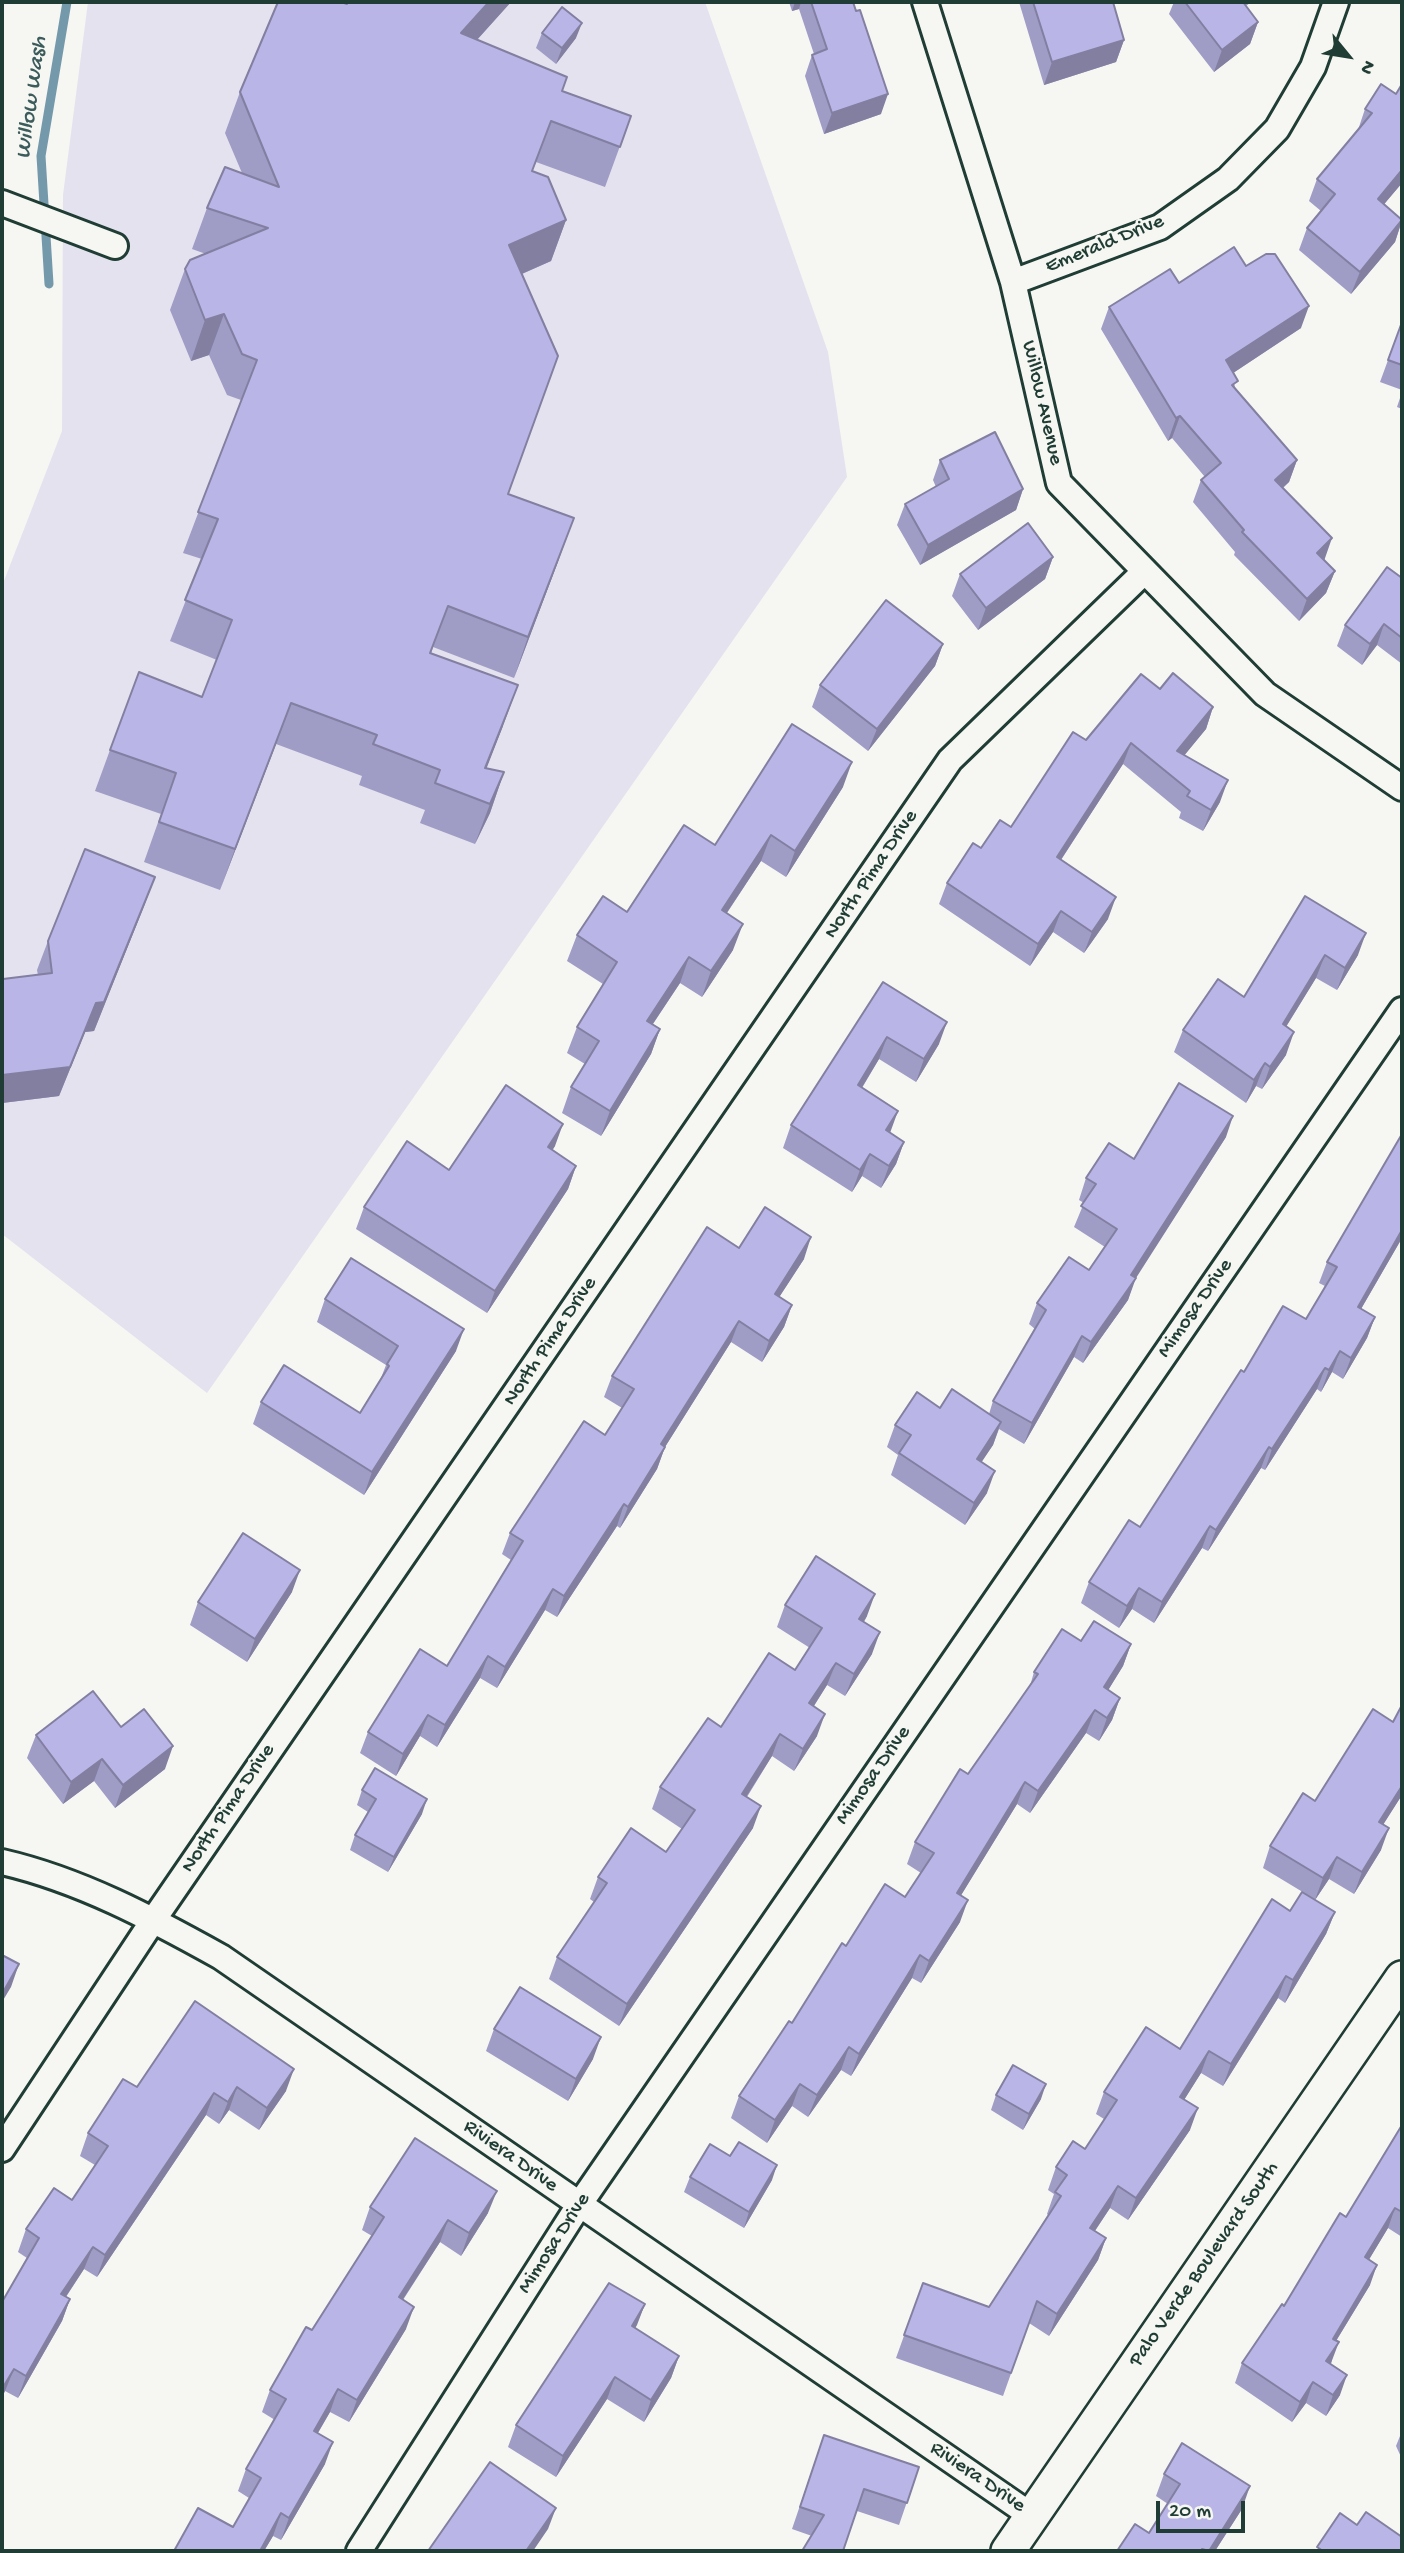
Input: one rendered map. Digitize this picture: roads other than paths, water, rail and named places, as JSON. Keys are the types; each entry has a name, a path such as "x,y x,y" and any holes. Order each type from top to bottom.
{"main road":[{"name":"Palo Verde Boulevard South","path":"1008,2551 1402,1978"}],"street":[{"name":"Willow Avenue","path":"925,2 1013,282 1059,483 1265,694 1402,788"},
{"name":"Emerald Drive","path":"1013,282 1160,227 1228,179 1277,129 1312,67 1336,2"},
{"path":"12,206 115,246"},
{"name":"North Pima Drive","path":"2,2149 154,1919 950,760 1144,572"},
{"name":"Mimosa Drive","path":"359,2551 579,2205 1402,1010"},
{"name":"Riviera Drive","path":"2,1861 85,1888 154,1919 221,1957 1032,2516"}],"waterway":[{"name":"Willow Wash","path":"49,284 41,156 67,2"}]}
